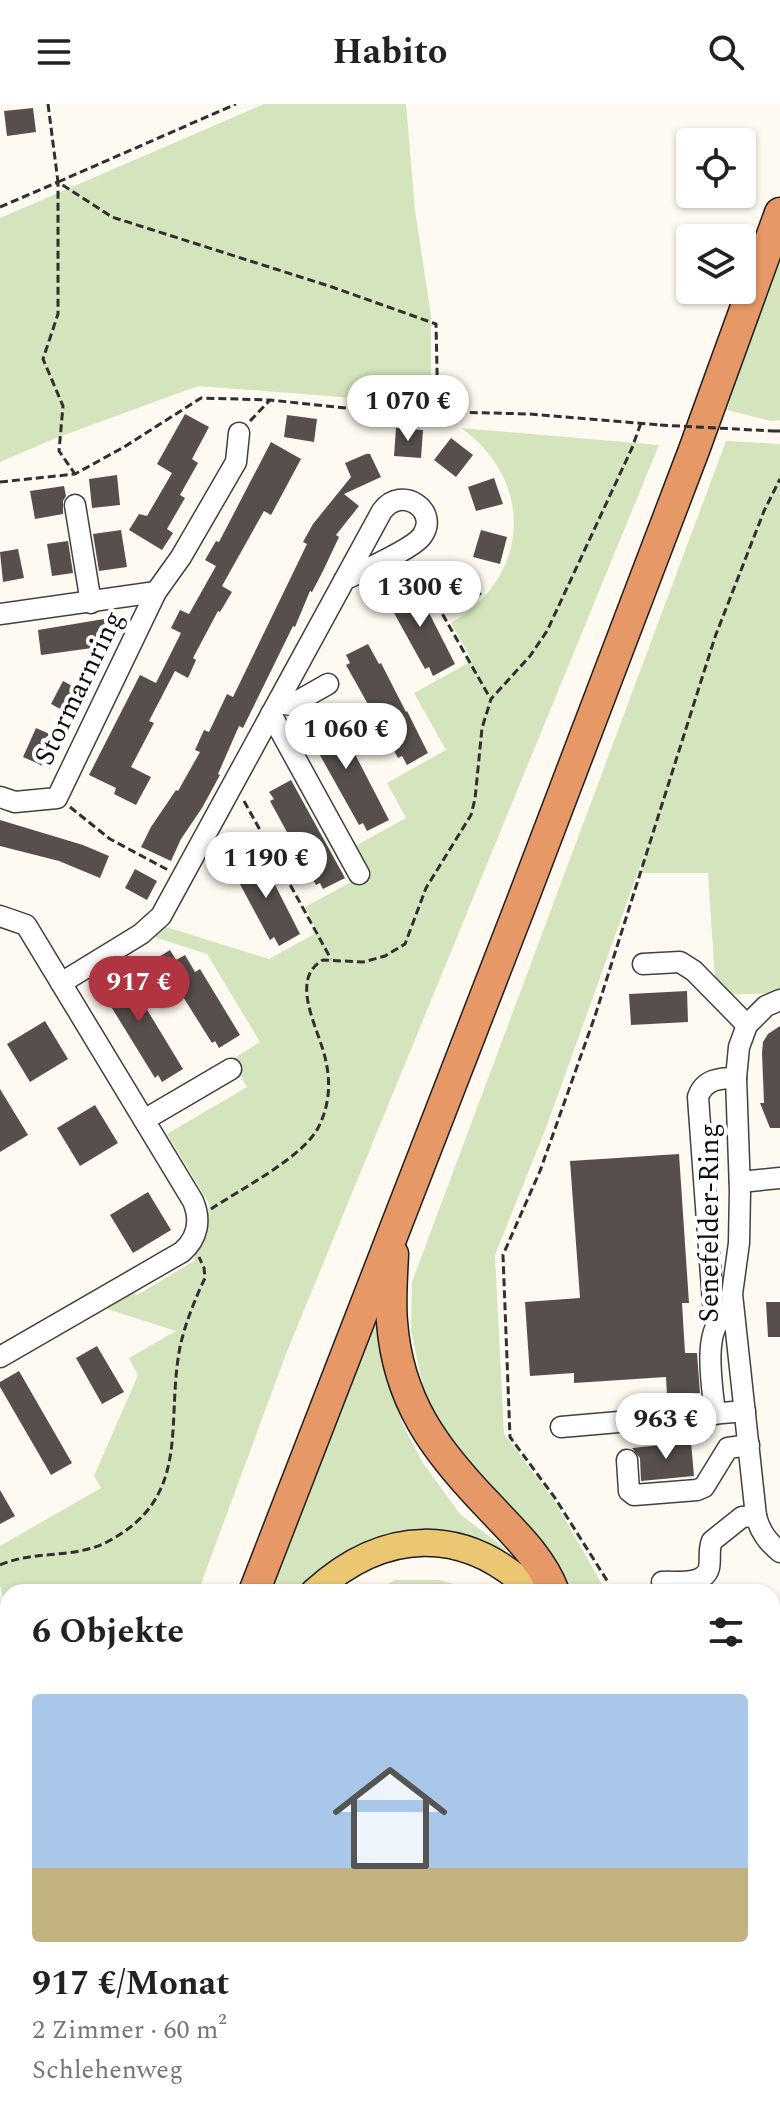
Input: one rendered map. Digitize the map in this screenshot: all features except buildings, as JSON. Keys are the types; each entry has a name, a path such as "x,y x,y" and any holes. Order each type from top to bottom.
{"highway":[{"path":"257,1584 689,463 780,213"},
{"path":"393,1234 392,1319 395,1347 411,1404 436,1447 514,1532 541,1566 550,1584"}],"main road":[{"path":"323,1584 379,1549 423,1543 448,1544 489,1558 523,1584"}],"street":[{"name":"Stormarnring","path":"0,797 15,802 57,798 156,592 181,557 236,462 239,433"},
{"path":"61,983 147,930 165,910 183,878 274,709 344,580 382,511 389,503 399,499 415,503 423,510 426,521 422,536 344,580"},
{"path":"75,505 91,603"},
{"name":"Stormarnring","path":"0,614 156,592"},
{"path":"274,709 291,705 328,684"},
{"path":"274,709 359,874"},
{"path":"0,916 26,925 193,1201 198,1218 197,1231 191,1243 179,1255 0,1357"},
{"path":"643,964 680,962 694,971 747,1025 766,1006 780,1000"},
{"name":"Senefelder-Ring","path":"747,1025 739,1047 736,1078 739,1243 726,1317 745,1411 756,1516 759,1528 780,1552"},
{"path":"144,1120 231,1069"},
{"path":"715,1414 712,1337 726,1317 712,1288 698,1097 701,1088 710,1082 736,1078"},
{"path":"740,1182 780,1178"},
{"path":"561,1427 745,1411"},
{"path":"627,1460 629,1491 634,1495 697,1490 707,1483 728,1448 749,1445"},
{"path":"662,1582 697,1581 704,1577 709,1566 712,1541 742,1517 756,1516"}],"path":[{"path":"48,104 58,182 58,314 43,359 63,406 59,451 75,474"},
{"path":"0,207 236,104"},
{"path":"58,182 112,217 332,287 436,324 438,414"},
{"path":"0,482 75,474 201,398 270,400 438,414 530,414 780,431"},
{"path":"239,433 270,400"},
{"path":"198,1218 292,1157 318,1129 327,1104 328,1076 308,1001 307,982 313,968 323,960 331,959 363,962 385,956 405,944 426,888 471,815 482,728 491,699 530,656 547,631 641,423"},
{"path":"608,1584 555,1498 510,1437 503,1255 540,1171 595,1016 715,637 764,511 780,479"},
{"path":"405,548 491,699"},
{"path":"234,783 331,959"},
{"path":"57,798 110,839 183,878"},
{"path":"0,1565 22,1558 86,1550 105,1543 136,1522 153,1504 164,1482 171,1455 181,1344 205,1278 204,1268 191,1243"}],"green space":[{"path":"264,104 406,104 415,210 431,316 431,404 198,386 0,462 0,218"},
{"path":"780,247 780,420 771,421 727,410"},
{"path":"461,428 659,445 286,1354 201,1584 0,1584 0,1546 101,1488 94,1476 138,1375 129,1358 176,1331 104,1308 131,1292 137,1295 194,1261 207,1234 210,1205 167,1134 247,1087 231,1060 260,1042 207,954 151,936 160,925 269,959 318,932 305,907 362,876 348,850 406,818 387,783 446,750 414,693 472,661 451,623 477,604 496,581 509,555 514,528 512,501 502,475 485,450"},
{"path":"726,441 780,444 780,993 716,995 708,873 641,873 653,830 546,1128 495,1255 504,1434 554,1500 602,1584 566,1584 451,1455 423,1387 411,1330 412,1282"},
{"path":"377,1300 382,1362 403,1425 423,1463 460,1514 502,1546 534,1584 446,1538 325,1584 267,1584"},
{"path":"395,1580 439,1580 454,1584 388,1584"}]}
